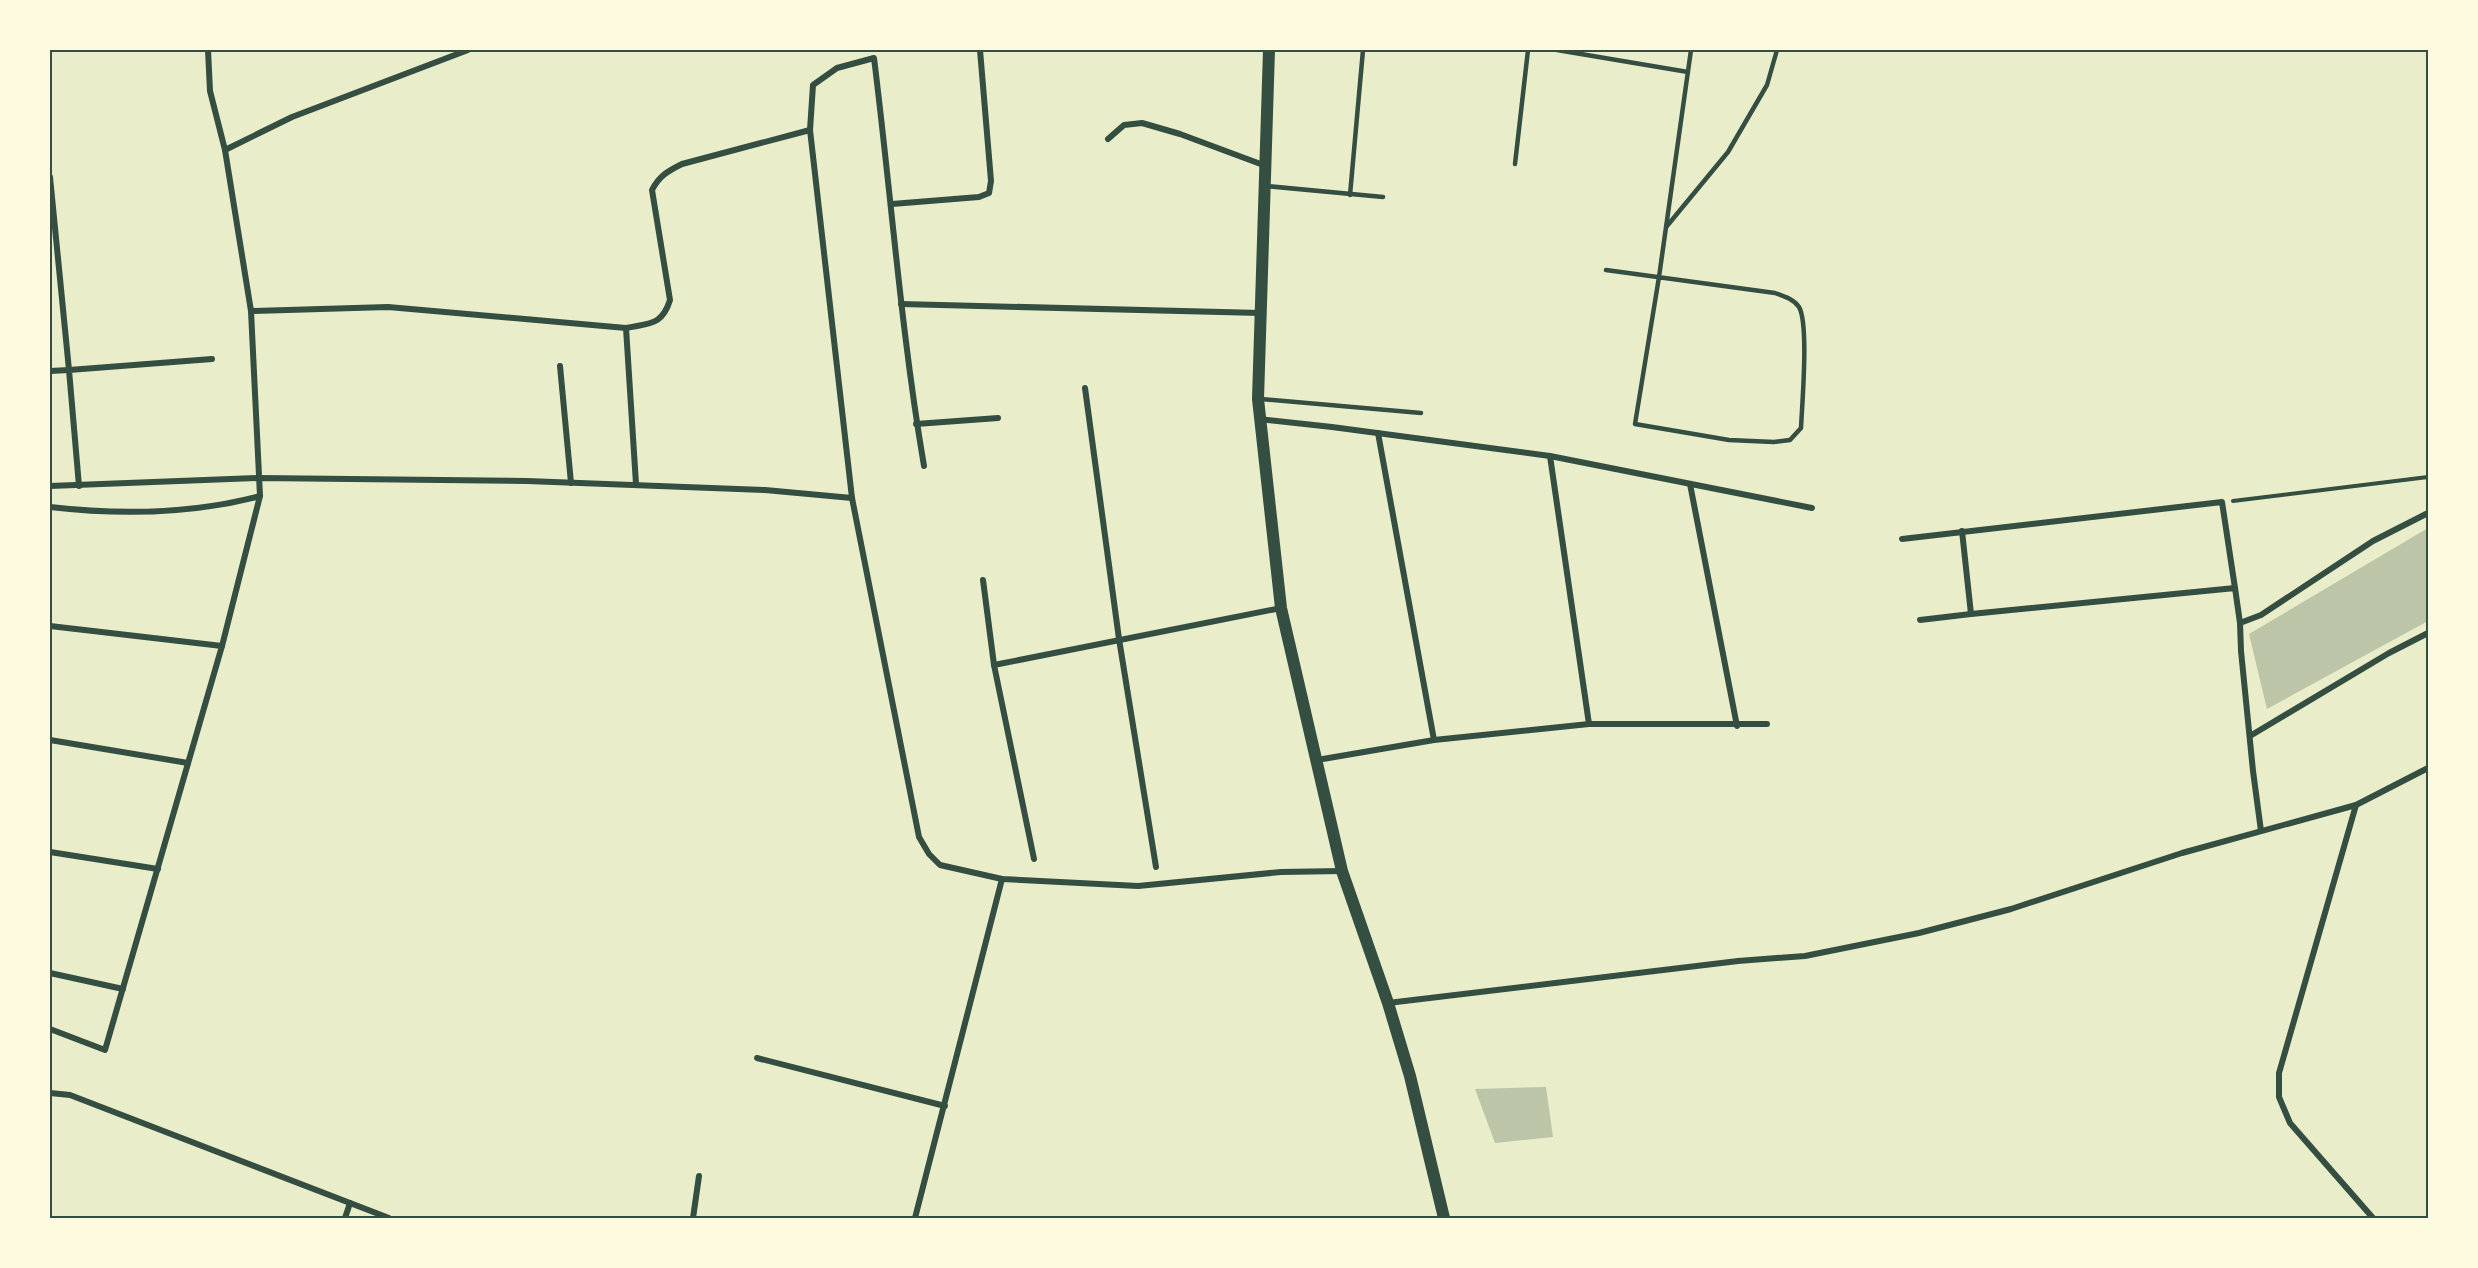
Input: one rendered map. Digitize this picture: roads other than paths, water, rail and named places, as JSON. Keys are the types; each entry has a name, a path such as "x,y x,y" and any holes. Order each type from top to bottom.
{"main road":[{"path":"1269,50 1258,399 1281,608 1342,871 1388,1003 1410,1076 1444,1218"}],"street":[{"path":"50,1029 105,1050 222,646 260,496 250,311 225,150 210,91 208,50"},
{"path":"225,150 292,117 468,50"},
{"path":"892,204 979,197 989,193 991,182 980,50"},
{"path":"924,466 916,424 901,304 892,204 874,58 837,68 813,85 810,130 852,498 919,837 928,854 940,865 1002,879 1138,886 1281,872 1342,871"},
{"path":"1108,139 1124,125 1142,123 1180,134 1266,166"},
{"path":"250,311 388,307 626,328 658,321 666,314 670,300 652,190 657,180 667,171 682,164 810,130"},
{"path":"50,177 53,253 69,370 79,486"},
{"path":"901,304 1261,313"},
{"path":"626,328 636,484"},
{"path":"50,371 212,359"},
{"path":"560,366 571,483"},
{"path":"1086,388 1119,639 1156,867"},
{"path":"916,424 998,418"},
{"path":"1259,419 1550,456 1812,508"},
{"path":"1378,434 1434,740"},
{"path":"1550,456 1589,724"},
{"path":"50,486 259,478 636,484 765,490 852,498"},
{"path":"1689,484 1737,726"},
{"path":"50,507 147,512 225,505 260,496"},
{"path":"1902,538 2222,502 2240,623 2241,651 2261,831"},
{"path":"2240,623 2261,615 2373,541 2428,513"},
{"path":"1962,531 1971,614"},
{"path":"983,580 994,665 1034,859"},
{"path":"1920,620 2235,588"},
{"path":"994,665 1281,608"},
{"path":"50,626 222,646"},
{"path":"2250,736 2389,653 2428,633"},
{"path":"1317,760 1434,740 1589,724 1737,726 1767,724"},
{"path":"50,740 188,763"},
{"path":"1388,1003 1805,956 1859,947 2011,909 2182,853 2356,805 2428,768"},
{"path":"2356,805 2279,1073 2278,1084 2279,1097 2290,1122 2373,1218"},
{"path":"50,852 158,869"},
{"path":"915,1218 1002,879"},
{"path":"50,973 123,989"},
{"path":"757,1058 945,1106"},
{"path":"50,1093 69,1095 389,1218"},
{"path":"693,1218 699,1176"},
{"path":"345,1218 350,1203"}],"lane":[{"path":"1350,195 1363,50"},
{"path":"1515,164 1528,50"},
{"path":"1557,50 1688,72"},
{"path":"1606,270 1659,277 1775,293 1791,299 1799,306 1804,327 1801,428 1790,440 1774,442 1729,440 1635,424 1659,277 1691,50"},
{"path":"1666,228 1728,152 1767,85 1777,50"},
{"path":"1266,186 1383,197"},
{"path":"1258,399 1420,413"}]}
